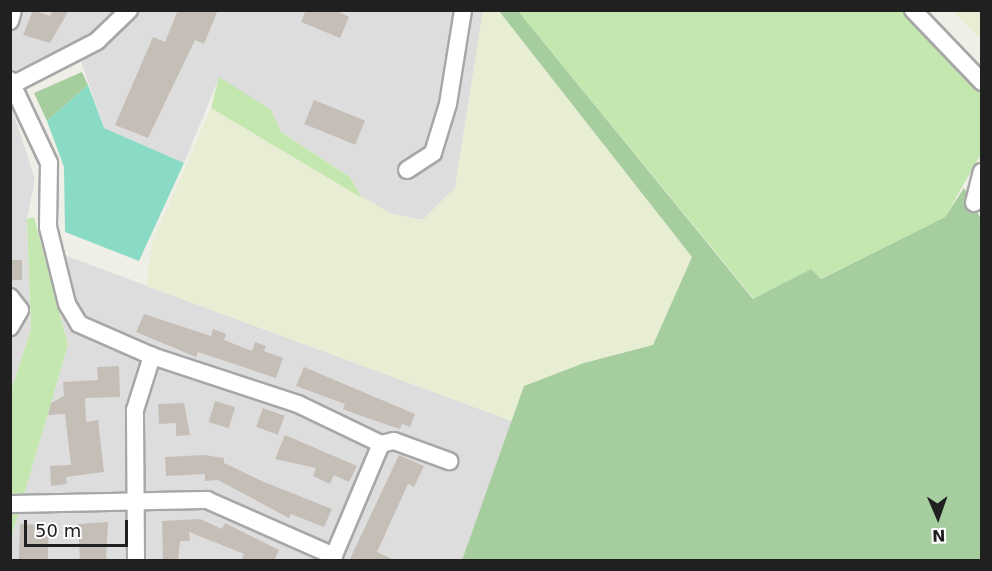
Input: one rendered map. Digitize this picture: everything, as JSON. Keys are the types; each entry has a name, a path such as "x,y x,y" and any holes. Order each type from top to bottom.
{"street":[{"path":"10,21 13,10"},
{"path":"129,10 97,41 11,84 49,163 48,226 67,304 79,324 152,356 298,404 381,444 394,441 449,461"},
{"path":"407,170 433,153 448,104 463,10"},
{"path":"913,10 981,82"},
{"path":"974,203 981,172"},
{"path":"10,297 21,310 10,327"},
{"path":"136,561 135,410 152,356"},
{"path":"10,504 207,500 333,558 381,444"}],"shaded area":[{"path":"10,11 483,11 455,188 423,220 392,214 362,198 350,177 281,132 271,110 219,78 184,163 104,128 75,44 11,72"},
{"path":"10,103 35,179 27,219 31,329 11,391"},
{"path":"64,255 512,421 462,560 11,560 11,539 68,345 46,258"}],"green space":[{"path":"483,11 499,11 692,257 653,345 584,363 525,386 512,421 146,286 152,243 211,108 392,214 423,220 455,188"},
{"path":"499,11 518,11 753,299 811,269 821,279 945,217 964,188 982,221 981,560 462,560 524,386 584,363 653,345 692,257"},
{"path":"518,11 903,11 981,93 981,154 945,217 820,279 811,269 754,299"},
{"path":"953,11 981,11 981,39"},
{"path":"82,72 88,85 47,121 34,93"},
{"path":"219,77 271,110 281,132 350,177 362,198 211,108"},
{"path":"88,85 104,128 184,163 139,261 65,232 64,167 47,121"},
{"path":"34,217 68,345 11,539 11,391 31,329 27,219"}],"building":[{"path":"33,10 50,16 53,10 69,10 50,43 23,35"},
{"path":"178,10 218,10 204,44 195,40 148,138 115,125 153,37 165,42"},
{"path":"306,10 335,10 349,17 340,38 301,22"},
{"path":"314,100 365,121 355,145 304,124"},
{"path":"10,260 22,260 22,280 10,280"},
{"path":"144,314 211,336 213,329 226,334 224,340 252,351 255,342 266,346 264,351 283,358 276,378 198,352 196,357 136,332"},
{"path":"119,366 120,397 85,398 86,422 98,420 104,472 66,477 67,484 51,486 50,466 71,465 65,414 48,415 51,403 64,396 63,382 98,380 97,367"},
{"path":"304,367 415,414 410,427 402,424 400,429 364,417 343,409 345,404 296,386"},
{"path":"215,401 235,407 229,428 209,422"},
{"path":"184,403 190,435 176,436 176,423 159,424 158,404"},
{"path":"263,408 285,416 278,435 256,427"},
{"path":"285,435 357,466 349,482 334,475 330,484 313,476 316,468 275,459"},
{"path":"204,455 224,458 224,463 264,482 332,509 324,527 291,514 289,518 218,480 205,481 205,474 166,476 165,457"},
{"path":"399,455 424,466 414,487 408,484 377,552 396,561 349,561"},
{"path":"200,519 222,529 225,523 279,550 274,561 241,561 244,554 189,532 190,541 180,541 178,561 163,561 162,521"},
{"path":"108,522 106,561 80,561 78,524"},
{"path":"20,524 49,525 48,560 19,560"}]}
